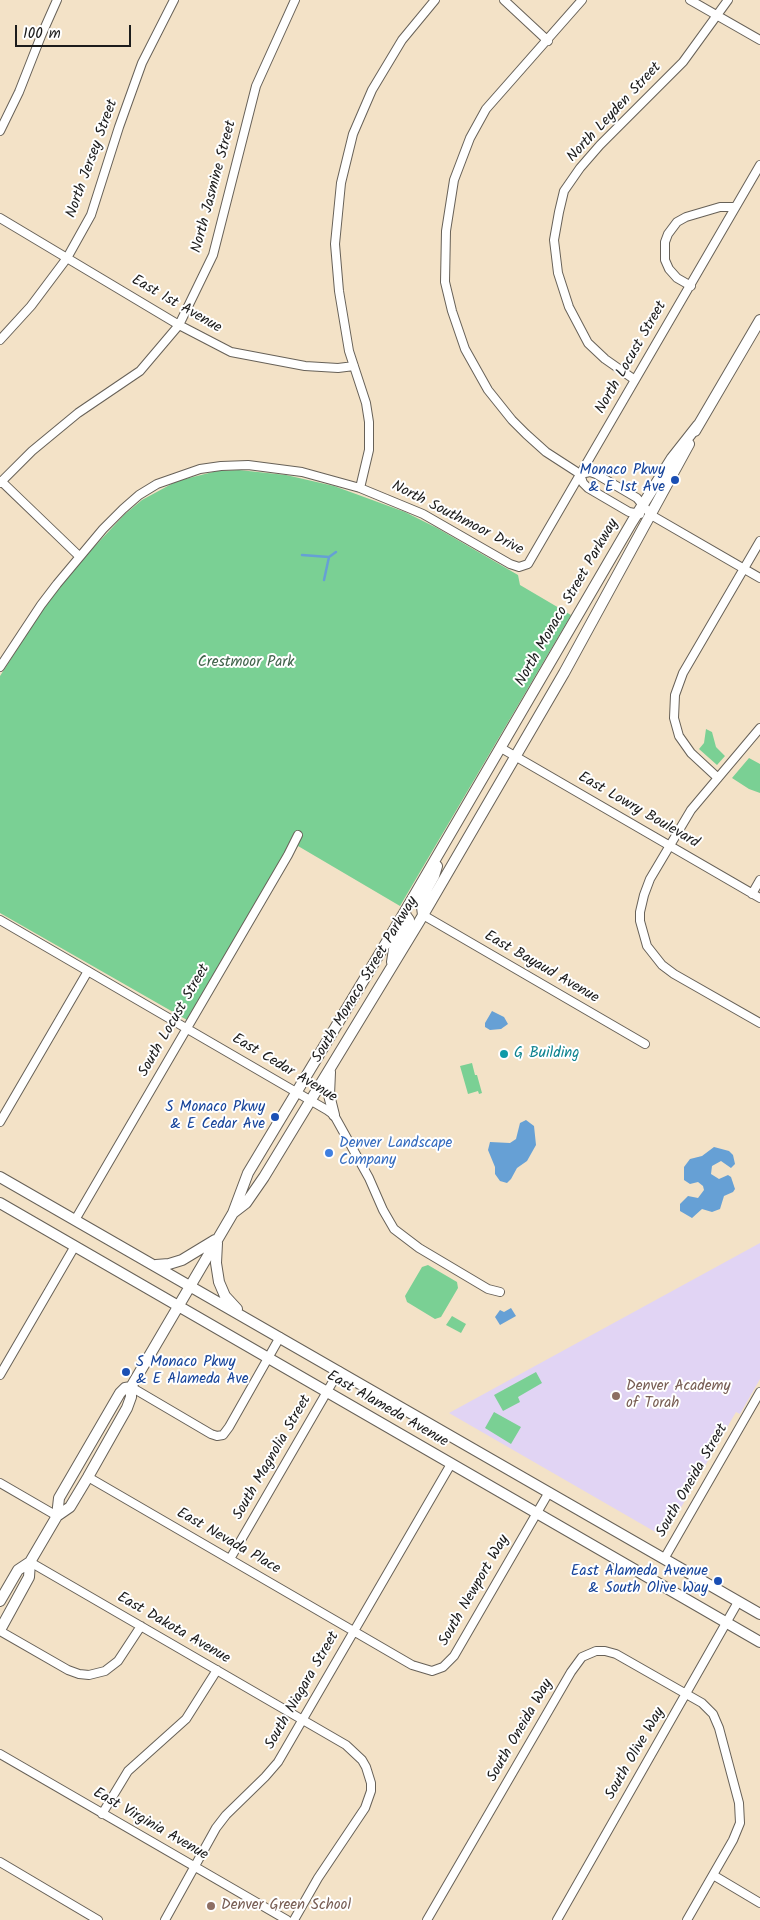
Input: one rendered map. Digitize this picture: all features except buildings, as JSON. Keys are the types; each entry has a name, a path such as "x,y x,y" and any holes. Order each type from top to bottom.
{"main road":[{"name":"North Monaco Street Parkway","path":"516,756 651,515 698,425 760,320"},
{"name":"North Monaco Street Parkway","path":"501,748 643,504 672,458 698,425"},
{"name":"South Monaco Street Parkway","path":"131,1387 233,1213 248,1173 404,914 501,748"},
{"name":"South Monaco Street Parkway","path":"233,1213 246,1203 254,1193 312,1100 516,756"},
{"path":"423,915 421,899 434,876 441,851"},
{"path":"390,970 394,949 409,920 404,914"},
{"path":"330,1070 329,1095 334,1115"},
{"name":"East Alameda Avenue","path":"0,1177 760,1614"},
{"name":"East Alameda Avenue","path":"0,1203 760,1642"},
{"path":"154,1264 164,1265 182,1260 218,1238"},
{"path":"218,1238 216,1262 219,1282 225,1296 245,1317"},
{"path":"0,1600 18,1570 30,1562 56,1516 59,1498 120,1393 125,1388 131,1387 131,1397 126,1408 88,1477 70,1507 56,1516"},
{"path":"0,1630 30,1577 30,1562"}],"street":[{"path":"0,131 19,92 57,0"},
{"name":"North Jersey Street","path":"0,340 32,306 67,258 90,214 142,62 174,0"},
{"name":"North Jasmine Street","path":"1,482 32,451 78,413 140,371 179,325 213,255 256,86 295,0"},
{"path":"360,488 369,450 368,422 366,403 349,351 339,291 335,244 341,183 353,134 372,90 402,40 435,0"},
{"path":"504,0 548,40"},
{"path":"582,0 548,40 510,79 486,109 470,138 454,180 446,231 445,282 452,312 465,349 488,390 526,434 546,452 580,474 586,486 629,512 651,515"},
{"path":"690,0 760,40"},
{"name":"North Leyden Street","path":"635,380 605,359 588,344 569,307 558,273 554,240 564,191 580,168 600,145 683,62 728,0"},
{"name":"North Locust Street","path":"528,564 760,165"},
{"path":"691,286 677,278 664,260 665,242 668,234 677,222 686,217 720,207 735,207"},
{"name":"East 1st Avenue","path":"0,218 179,325 231,352 305,366 338,368 354,366"},
{"name":"North Southmoor Drive","path":"0,667 41,605 79,556 103,529 139,495 157,484 200,469 221,466 264,467 302,472 360,488 423,514 510,564 519,567 528,564"},
{"path":"580,474 590,472 596,474 637,498 651,515 760,578"},
{"path":"1,482 79,556"},
{"path":"718,778 691,754 679,736 674,718 675,695 683,674 760,541"},
{"path":"760,728 691,810 650,879 641,904 640,921 647,946 656,959 674,974 760,1023"},
{"name":"East Lowry Boulevard","path":"501,748 760,898"},
{"name":"South Locust Street","path":"75,1220 188,1028 298,835"},
{"path":"752,894 760,880"},
{"name":"East Bayaud Avenue","path":"423,915 645,1044"},
{"name":"East Cedar Avenue","path":"0,920 312,1100 334,1115 369,1178 383,1210 394,1229 427,1253 488,1289 500,1292"},
{"path":"0,1122 88,971"},
{"path":"0,1375 75,1246"},
{"path":"131,1387 211,1434 223,1435 280,1337"},
{"name":"South Magnolia Street","path":"230,1559 339,1371"},
{"name":"South Oneida Street","path":"664,1558 760,1392"},
{"name":"South Niagara Street","path":"165,1920 219,1824 273,1769 451,1464"},
{"name":"East Nevada Place","path":"88,1477 354,1631"},
{"path":"0,1483 56,1516"},
{"name":"South Newport Way","path":"354,1631 418,1667 435,1671 443,1667 454,1656 549,1492"},
{"name":"East Dakota Avenue","path":"30,1562 303,1720"},
{"name":"South Olive Way","path":"557,1920 738,1602"},
{"path":"0,1630 68,1670 79,1674 89,1674 102,1672 116,1664 125,1653 140,1626"},
{"name":"South Oneida Way","path":"427,1920 571,1672 582,1657 596,1651 616,1654 686,1694 708,1708 715,1717 739,1803 738,1831 688,1920"},
{"path":"102,1814 128,1770 186,1719 195,1708 217,1670"},
{"path":"294,1920 318,1878 363,1812 371,1791 366,1767 356,1753 303,1720"},
{"name":"East Virginia Avenue","path":"0,1754 287,1920"},
{"path":"0,1862 98,1920"},
{"path":"713,1875 760,1903"}],"shaded area":[{"name":"Denver Academy of Torah","path":"760,1243 760,1379 740,1414 736,1412 664,1537 449,1413"}],"green space":[{"name":"Crestmoor Park","path":"239,470 286,475 334,486 405,512 437,528 518,575 520,585 571,615 400,906 298,846 194,1024 0,913 0,676 60,586 125,514 142,500 177,481 217,471"},
{"path":"706,729 712,732 716,747 725,756 717,765 699,749 704,743"},
{"path":"749,758 760,764 760,793 749,789 732,778"},
{"path":"472,1063 482,1093 479,1094 478,1091 468,1094 460,1066"},
{"path":"428,1265 457,1282 458,1288 441,1317 435,1319 407,1302 405,1296 422,1267"},
{"path":"452,1316 466,1324 461,1333 446,1325"},
{"path":"536,1372 542,1383 518,1397 520,1402 503,1411 494,1395"},
{"path":"494,1412 521,1427 511,1444 485,1428"}],"water":[{"path":"492,1011 504,1017 508,1024 501,1029 490,1030 485,1027 485,1023"},
{"path":"526,1120 534,1126 536,1145 527,1161 517,1168 507,1183 500,1181 495,1174 495,1167 488,1150 490,1142 510,1143 516,1139 520,1123"},
{"path":"714,1147 729,1151 733,1155 735,1164 731,1168 721,1161 712,1166 711,1174 719,1179 728,1175 731,1177 735,1189 724,1196 720,1209 712,1212 702,1209 692,1218 680,1211 680,1204 688,1196 698,1198 704,1190 703,1186 698,1182 690,1184 684,1180 684,1167 690,1159 702,1156"},
{"path":"511,1308 516,1316 500,1325 495,1317 500,1310 504,1312"}],"waterway":[{"path":"324,580 329,557 336,552"},
{"path":"302,555 329,557"}],"place":[{"name":"Monaco Pkwy & E 1st Ave","path":"675,480"},
{"name":"G Building","path":"504,1054"},
{"name":"S Monaco Pkwy & E Cedar Ave","path":"275,1117"},
{"name":"Denver Landscape Company","path":"329,1153"},
{"name":"S Monaco Pkwy & E Alameda Ave","path":"126,1372"},
{"name":"Denver Academy of Torah","path":"616,1396"},
{"name":"East Alameda Avenue & South Olive Way","path":"718,1581"},
{"name":"Denver Green School","path":"211,1906"}]}
